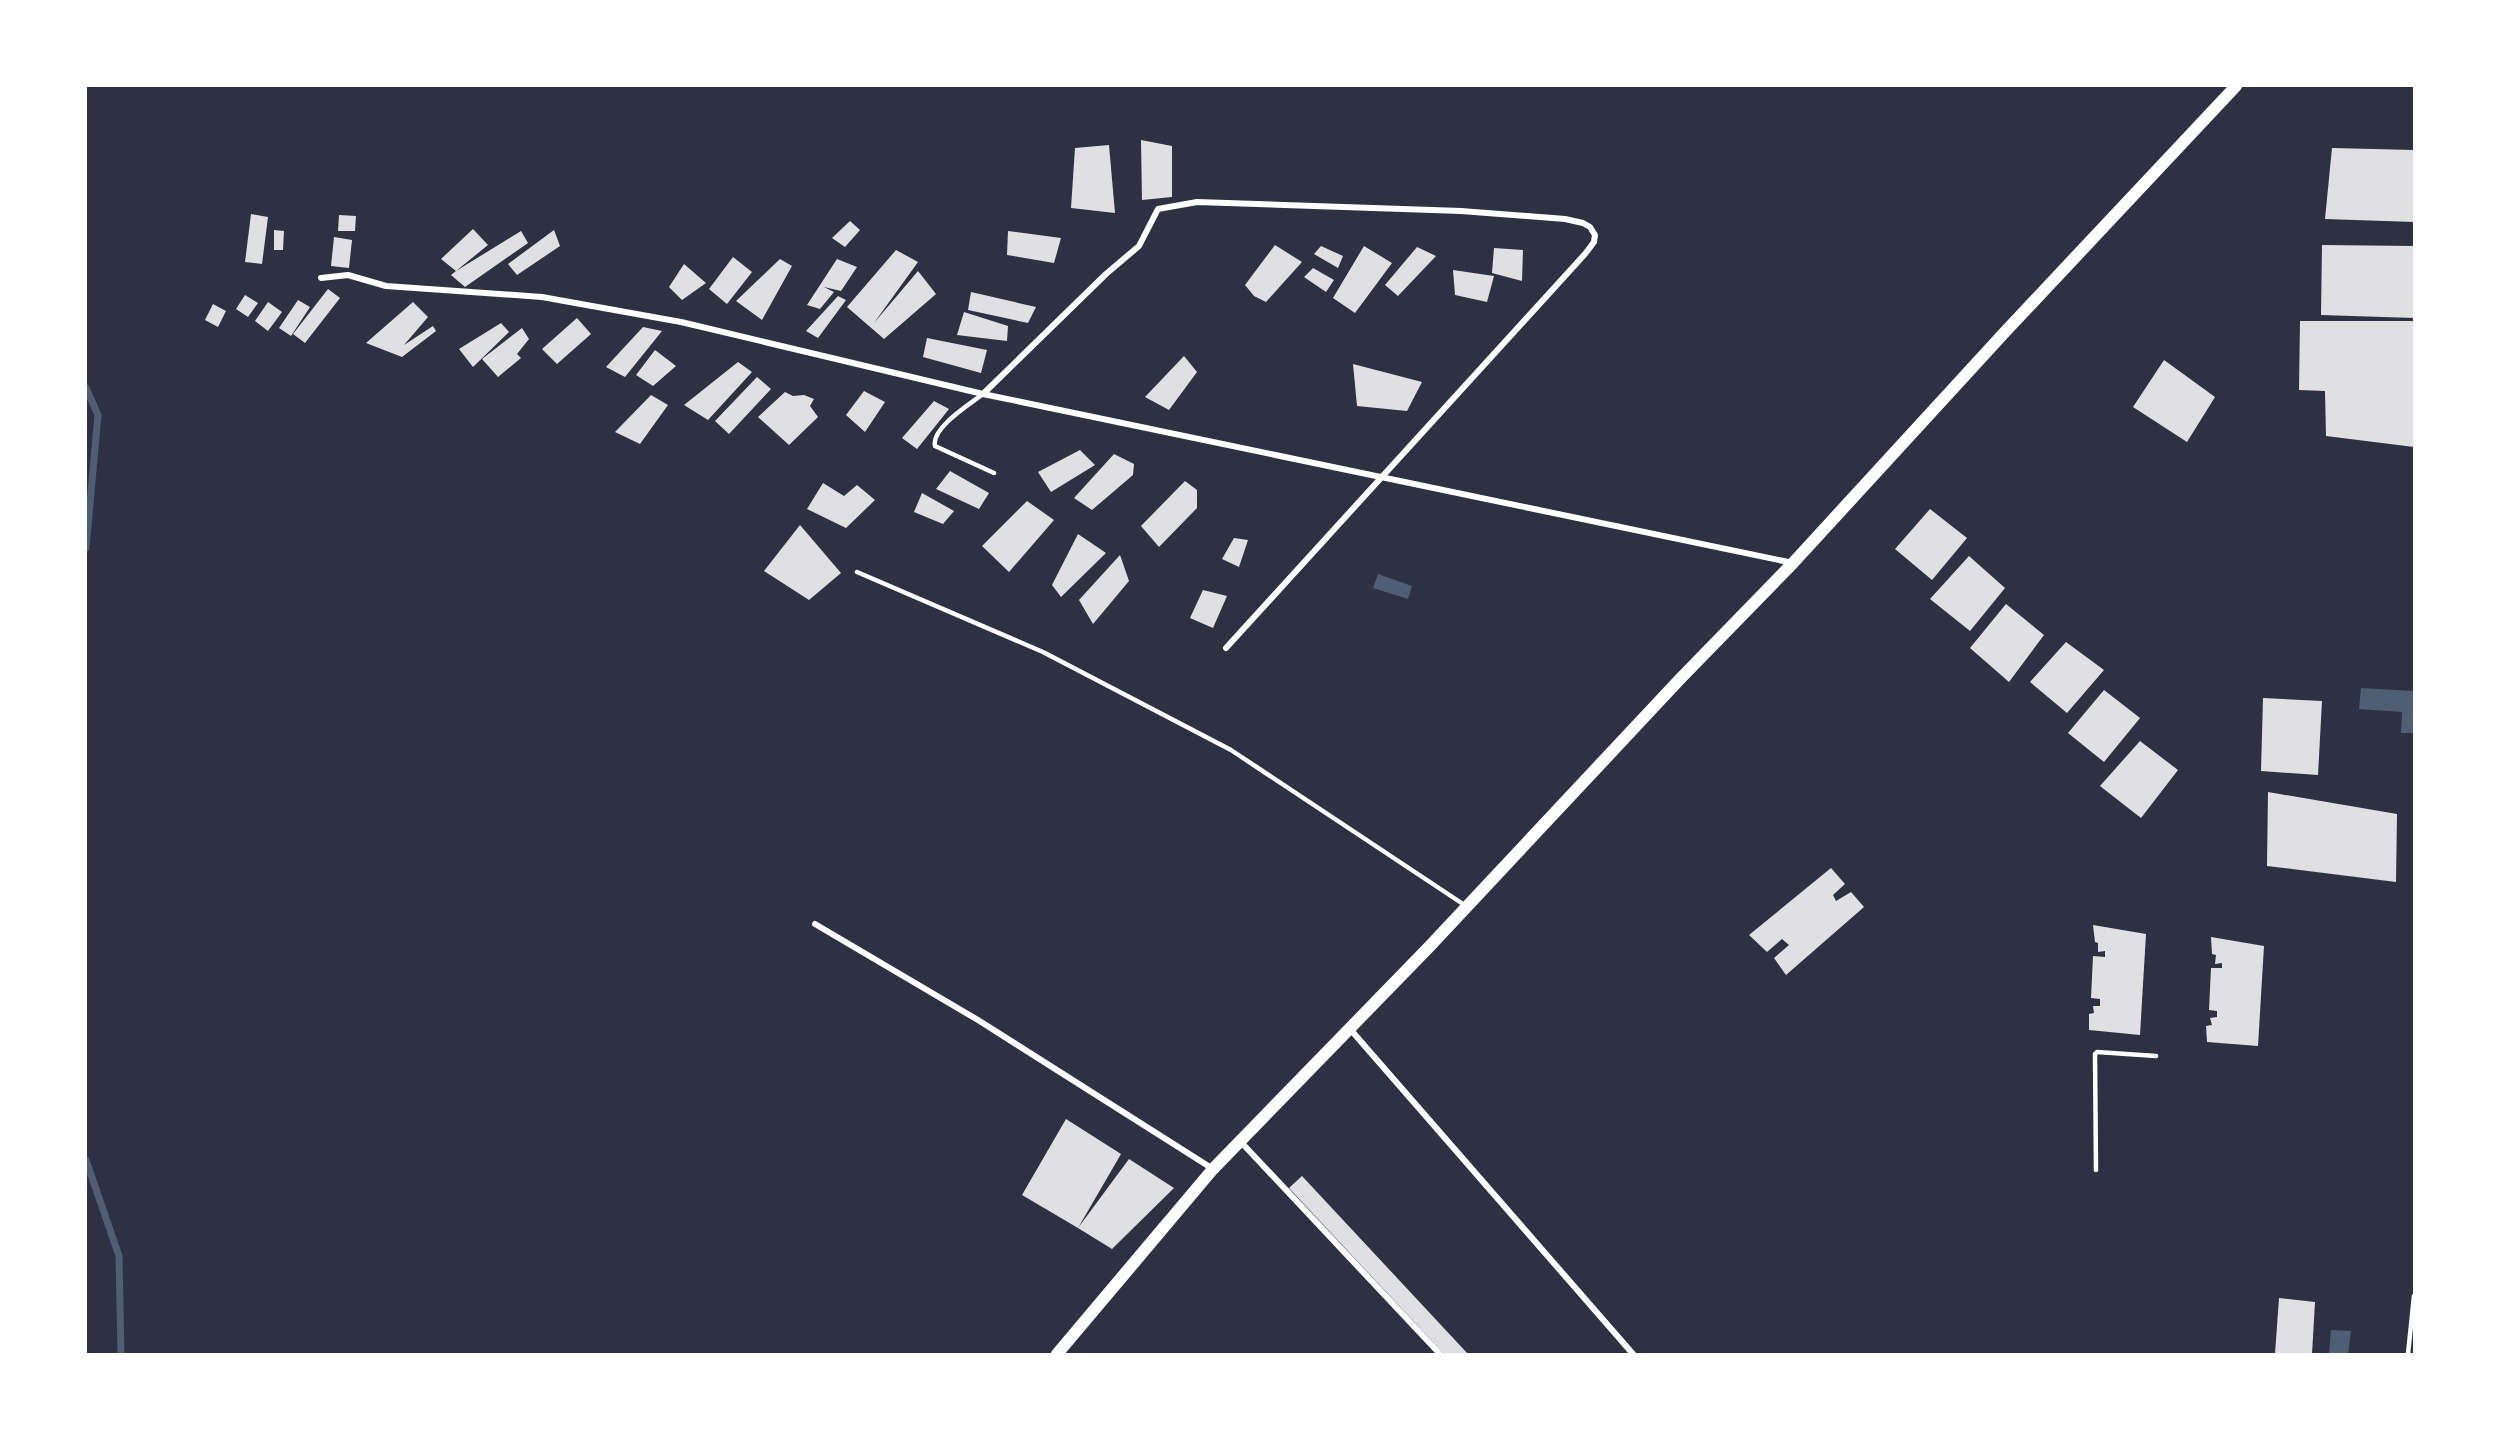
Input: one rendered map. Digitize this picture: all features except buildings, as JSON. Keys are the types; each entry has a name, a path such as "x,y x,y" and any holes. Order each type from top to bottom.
{"main road":[{"path":"1057,1354 1213,1169 1793,563 2004,333 2236,86"}],"street":[{"path":"983,393 1106,274 1139,246 1158,209 1197,202 1461,211 1565,219 1590,227 1595,235 1594,242 1585,254 1226,648"},
{"path":"321,278 348,275 386,286 542,297 681,322 983,393 1793,563"},
{"path":"815,924 978,1020 1213,1169"},
{"path":"1349,1028 1633,1354"},
{"path":"1240,1140 1440,1354"}],"lane":[{"path":"983,393 938,431 934,442 935,446 946,452 994,473"},
{"path":"857,572 1043,652 1231,750 1467,906"},
{"path":"2096,1170 2095,1054 2097,1052 2156,1056"},
{"path":"2408,1354 2415,1296"}],"water":[{"path":"1378,574 1412,586 1408,599 1373,588"},
{"path":"2361,688 2414,691 2414,733 2401,733 2402,712 2359,709"},
{"path":"2331,1330 2351,1331 2348,1354 2329,1354"}],"waterway":[{"path":"86,388 98,415 86,548"},
{"path":"86,1160 119,1256 121,1354"}]}
